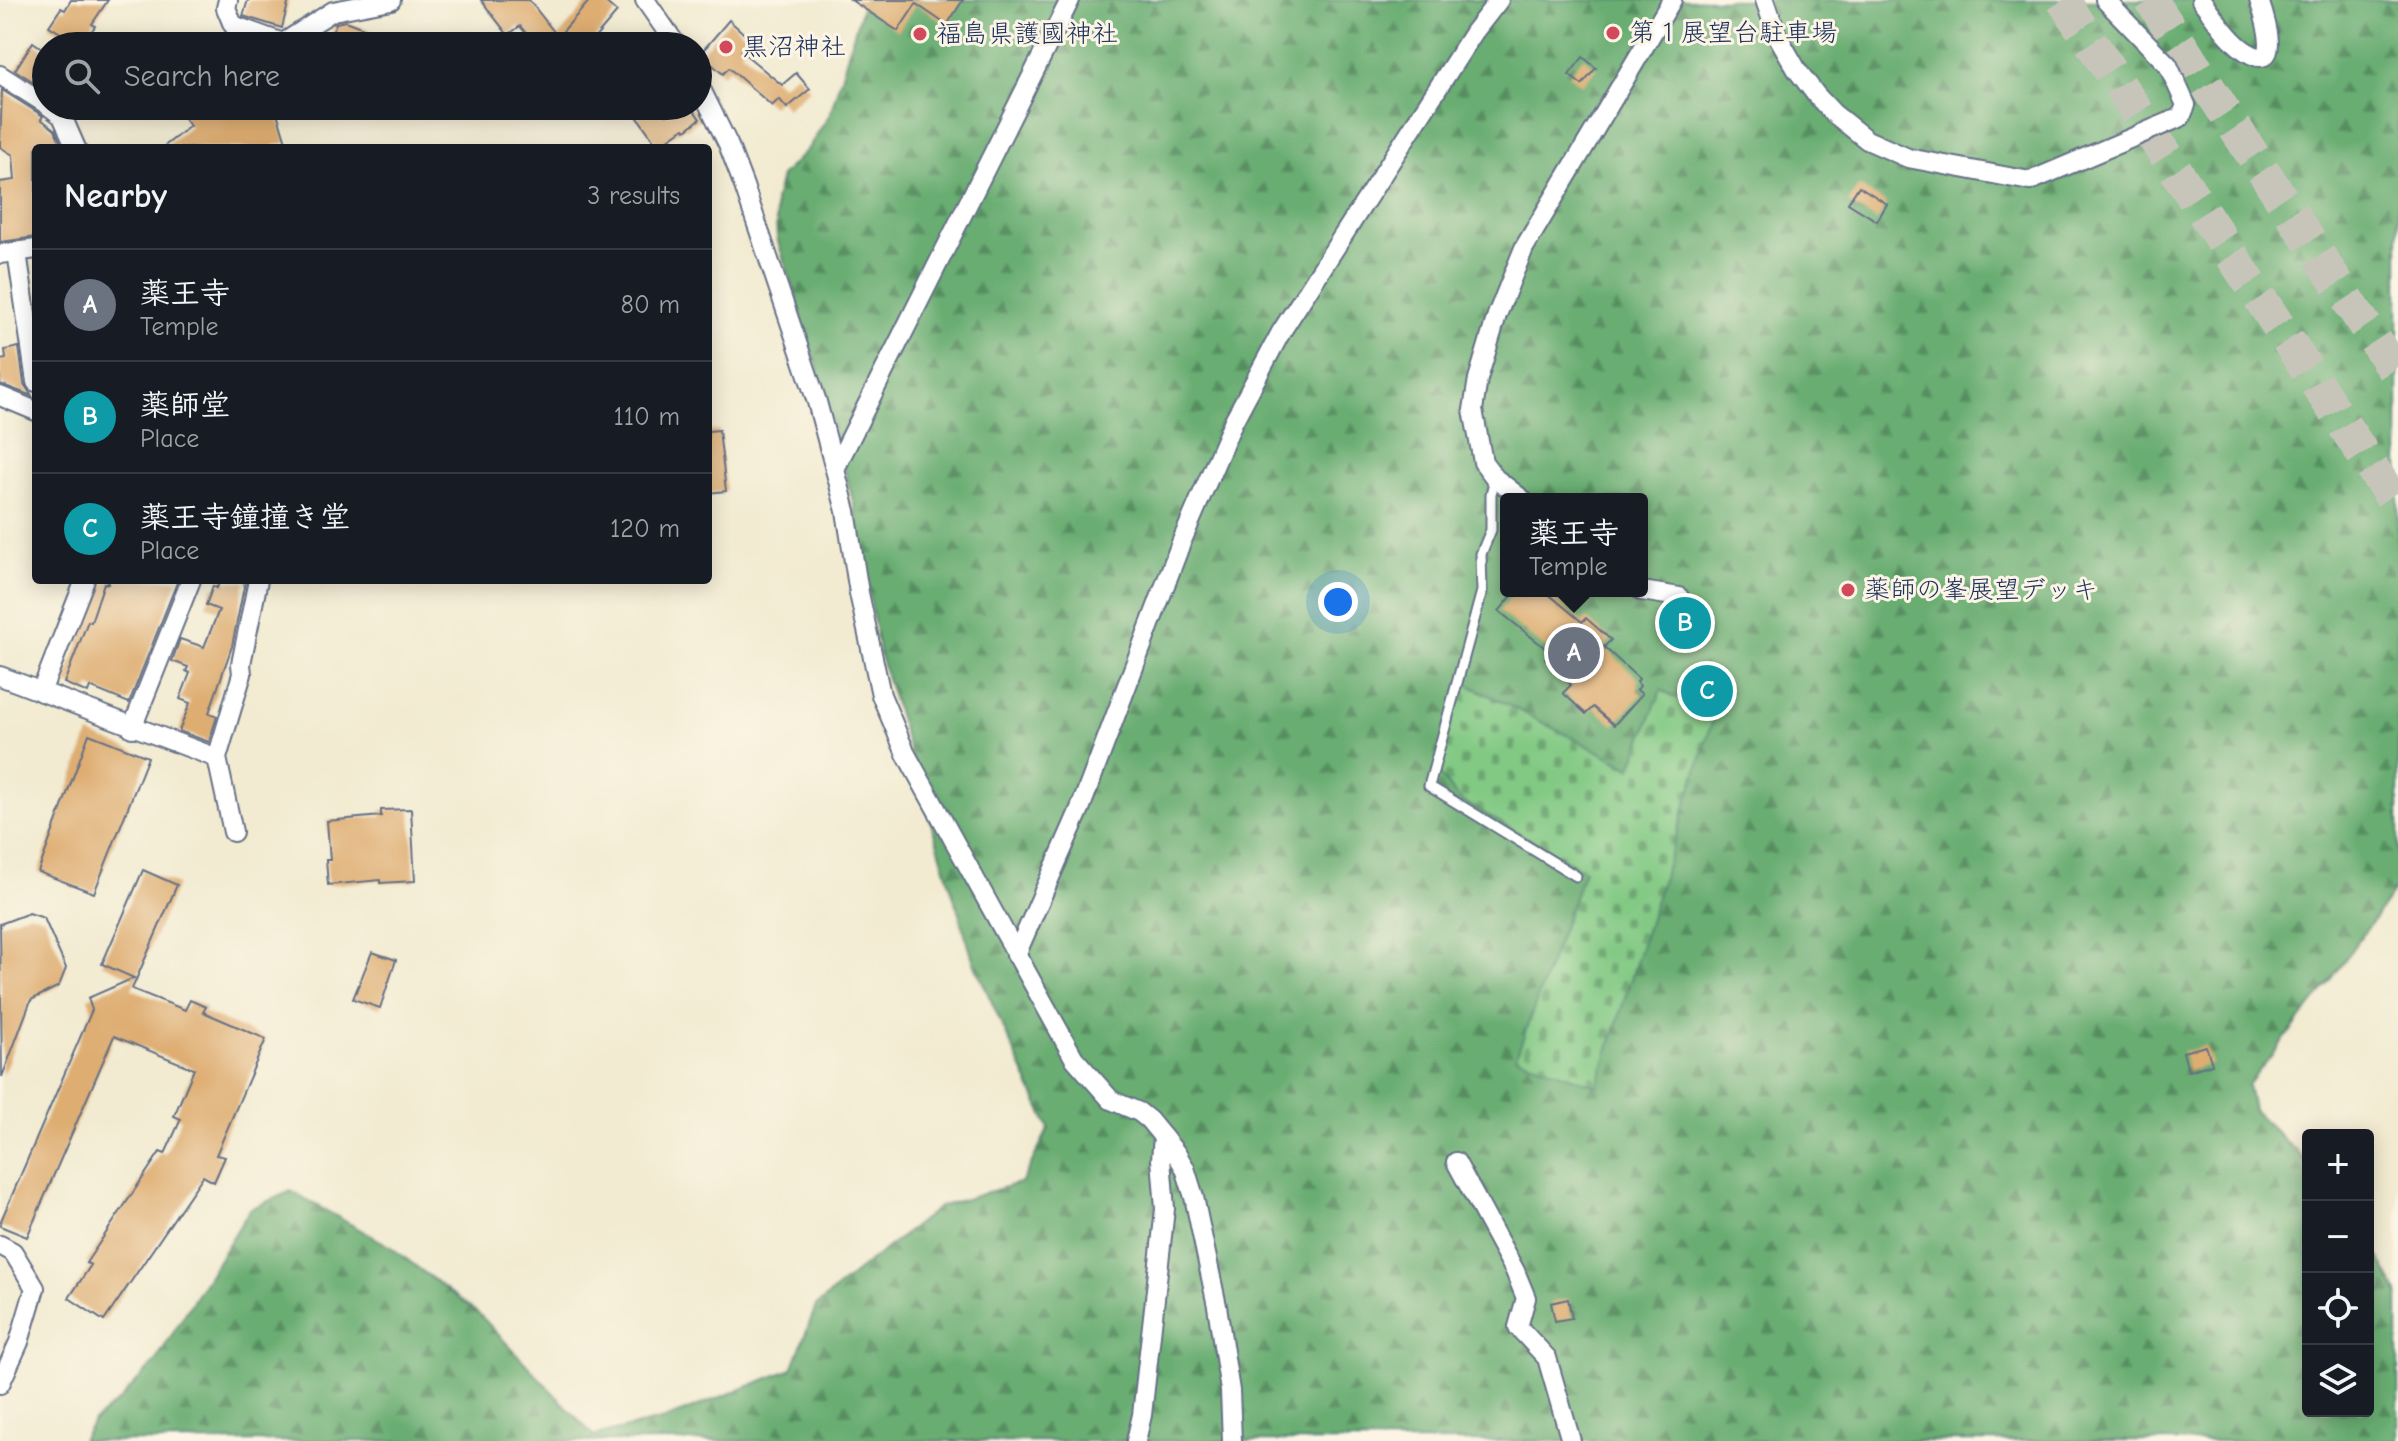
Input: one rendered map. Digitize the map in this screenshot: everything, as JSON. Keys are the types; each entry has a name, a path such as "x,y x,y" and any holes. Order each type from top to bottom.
{"street":[{"path":"228,0 226,8 233,25 252,32"},
{"path":"300,32 333,11 391,0"},
{"path":"645,0 667,32"},
{"path":"835,469 1070,0"},
{"path":"1016,955 1080,809 1181,543 1234,420 1281,332 1474,32 1499,0"},
{"path":"1514,493 1495,478 1483,462 1473,410 1478,379 1497,315 1524,248 1672,0"},
{"path":"1765,0 1777,35 1797,70 1833,113 1867,140 1908,158 2030,181 2170,124 2181,117 2186,105 2168,65 2105,0"},
{"path":"2201,0 2242,48 2250,54 2261,55 2267,52 2271,40 2259,0"},
{"path":"0,75 32,95"},
{"path":"712,111 744,186 817,402 846,511 859,593 881,695 906,754 1074,1058 1111,1100 1139,1112 1163,1137 1185,1168 1217,1306 1230,1391 1232,1441"},
{"path":"64,120 74,144"},
{"path":"18,252 32,353"},
{"path":"0,396 32,409"},
{"path":"41,692 83,584"},
{"path":"132,728 189,584"},
{"path":"233,832 217,758 242,674 241,664 257,584"},
{"path":"1648,592 1679,597"},
{"path":"0,676 217,758"},
{"path":"1136,1441 1142,1415 1165,1209 1161,1159 1163,1137"},
{"path":"1456,1162 1515,1271 1526,1298 1518,1327 1547,1358 1571,1441"},
{"path":"0,1245 13,1252 35,1288 19,1342 0,1384"}],"lane":[{"path":"1495,478 1491,494 1491,530 1481,554 1482,591 1429,786 1576,876"}],"green space":[{"path":"864,0 2398,0 2398,885 2329,983 2248,1085 2253,1110 2302,1157 2302,1417 2374,1417 2374,1248 2398,1293 2398,1441 81,1441 93,1422 121,1399 155,1362 250,1209 291,1191 388,1245 480,1315 594,1436 665,1419 792,1369 816,1306 855,1273 939,1207 1022,1182 1049,1128 974,963 879,652 854,505 816,363 777,238 775,201 781,176 807,150 830,114"},
{"path":"1461,681 1631,768 1661,690 1714,716 1597,1086 1516,1057 1584,870 1459,799 1438,773"}],"building":[{"path":"71,0 108,0 92,24 95,26 91,32 59,32 49,26 61,8 65,10"},
{"path":"248,0 289,0 282,28 243,16"},
{"path":"481,0 529,0 554,32 525,32 520,26 512,32 506,32"},
{"path":"590,0 603,0 617,12 600,32 562,32"},
{"path":"851,0 963,0 947,25 916,4 898,31"},
{"path":"729,20 751,40 741,51 782,85 796,73 810,89 787,108 779,99 772,106 729,68 723,74 712,64 712,40"},
{"path":"345,21 374,32 332,32 336,23"},
{"path":"32,44 32,81 15,70"},
{"path":"1583,57 1596,68 1582,85 1569,75"},
{"path":"2,90 32,109 32,120 42,120 55,130 61,144 32,144 32,238 0,242 0,182 15,180 13,155 0,147"},
{"path":"186,120 279,120 286,142 167,144 190,126"},
{"path":"640,120 699,120 686,130 684,128 657,144"},
{"path":"1859,186 1887,204 1877,221 1848,203"},
{"path":"19,347 24,384 32,396 0,384 0,360 6,359 5,350"},
{"path":"719,430 726,491 712,493 712,431"},
{"path":"104,584 176,584 129,703 90,687 88,693 64,683 88,621 91,622"},
{"path":"218,584 245,584 232,646 209,713 217,716 209,742 179,731 190,703 180,699 190,673 186,671 188,667 172,661 180,639 204,647 219,610 206,605 213,586 217,588"},
{"path":"1511,597 1552,597 1582,622 1586,618 1611,640 1604,647 1639,679 1637,690 1642,694 1614,725 1593,707 1586,714 1563,693 1571,685 1545,658 1550,652 1499,611"},
{"path":"1686,609 1699,624 1684,638 1671,622"},
{"path":"1704,675 1722,689 1710,705 1691,693"},
{"path":"89,734 148,757 94,893 38,872"},
{"path":"411,809 415,881 380,883 380,880 328,885 327,821 381,816 381,810"},
{"path":"143,870 177,885 132,989 185,1010 190,1000 206,1007 203,1012 266,1039 216,1155 225,1157 214,1182 203,1176 104,1321 69,1298 91,1265 86,1263 160,1152 165,1154 181,1119 174,1116 194,1069 114,1036 27,1237 0,1226 0,1223 92,1010 88,998 134,978 102,964"},
{"path":"29,913 44,918 66,968 59,986 31,1000 2,1077 0,924"},
{"path":"372,952 396,960 380,1008 353,999"},
{"path":"2206,1046 2212,1064 2188,1071 2183,1052"},
{"path":"1568,1299 1572,1318 1555,1321 1551,1303"}],"tunnel":[{"path":"2063,0 2398,507"},
{"path":"2151,0 2398,376"}],"place":[{"name":"第１展望台駐車場","path":"1613,33"},
{"name":"福島県護國神社","path":"920,34"},
{"name":"黒沼神社","path":"726,47"},
{"name":"薬師の峯展望デッキ","path":"1848,590"},
{"name":"薬師堂","path":"1685,623"},
{"name":"薬王寺","path":"1574,653"},
{"name":"薬王寺鐘撞き堂","path":"1707,691"}]}
